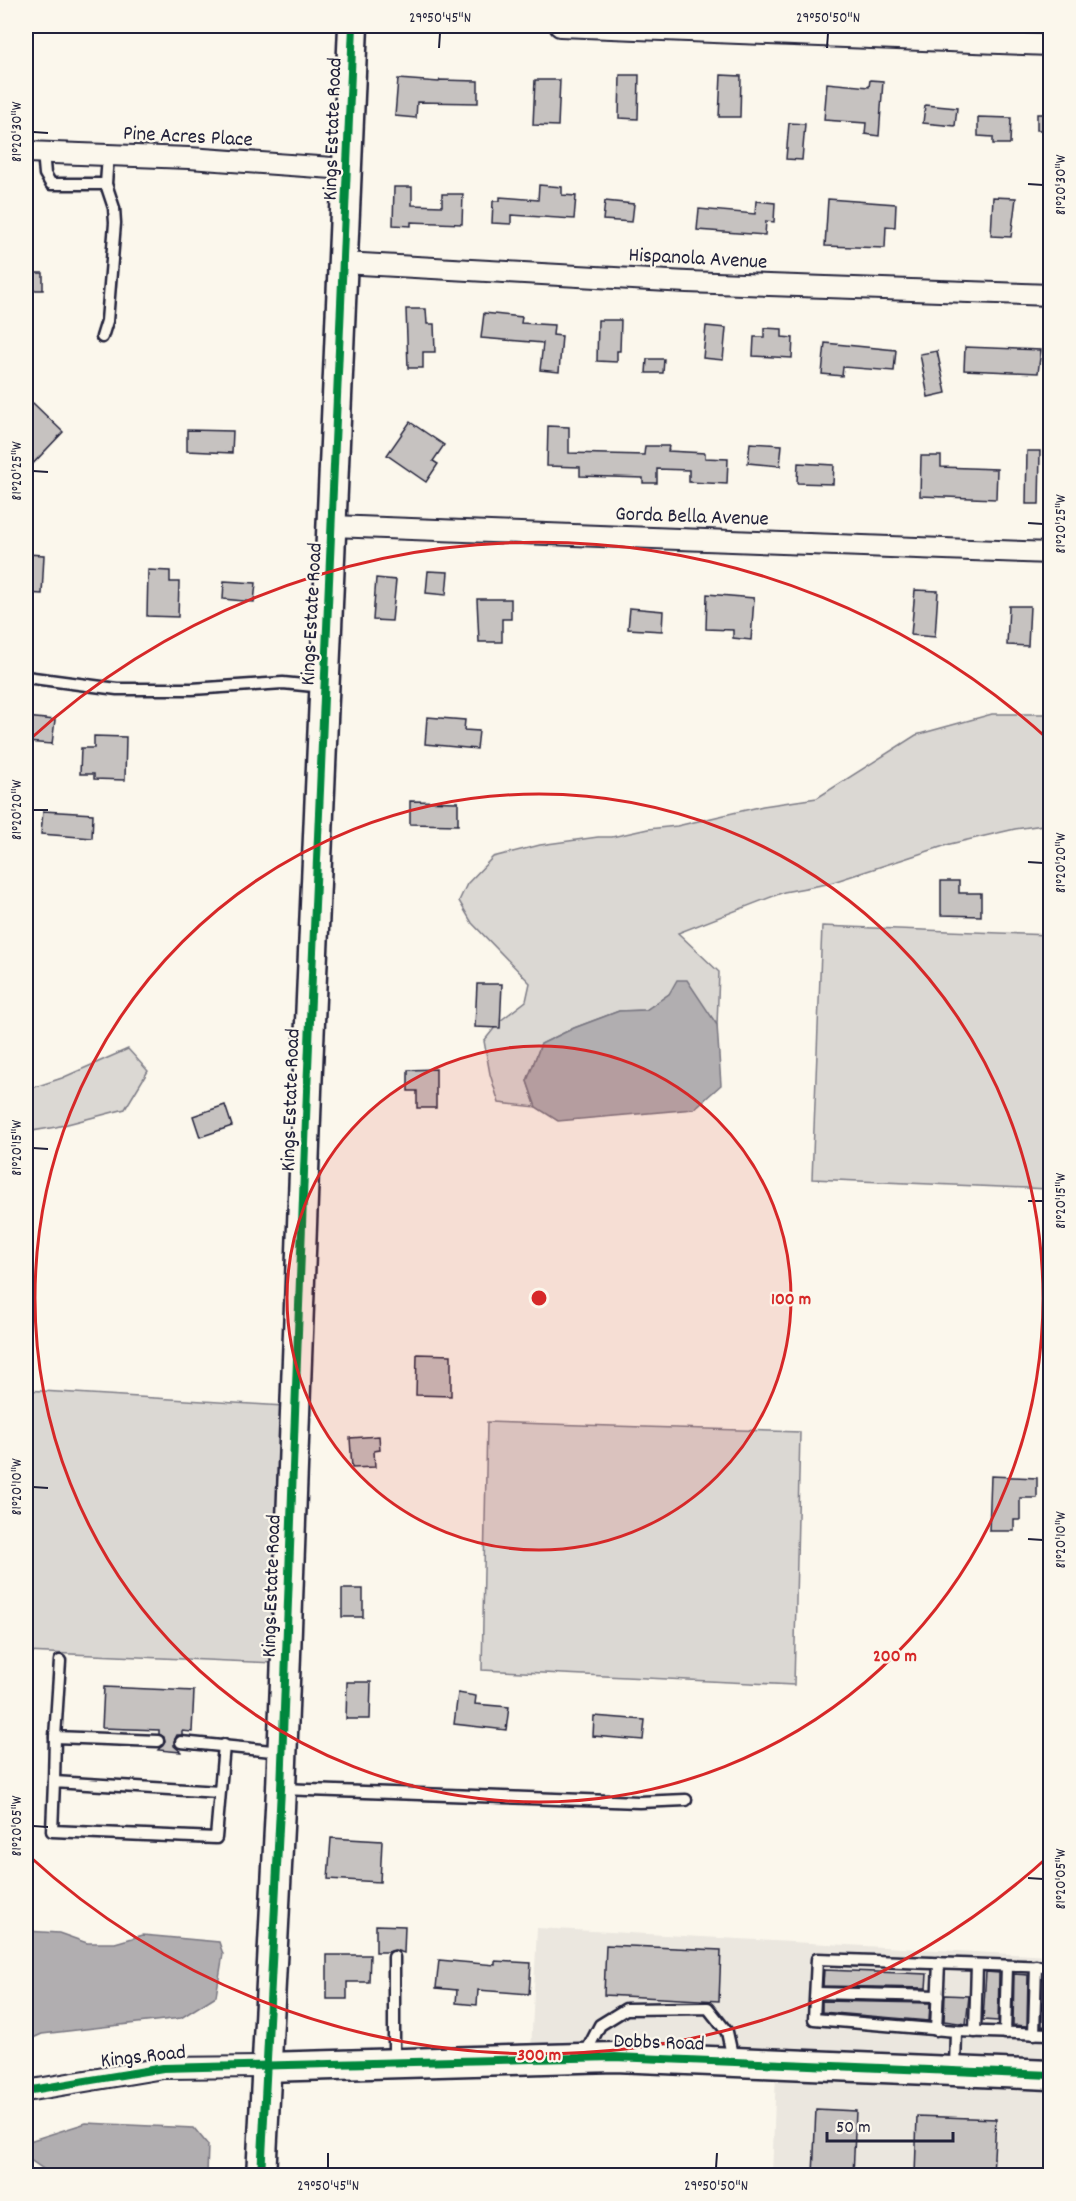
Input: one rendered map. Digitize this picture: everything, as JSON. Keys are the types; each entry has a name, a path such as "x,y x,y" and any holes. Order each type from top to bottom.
{"street":[{"name":"Kings Estate Road","path":"261,2175 281,1789 293,1423 353,26"},
{"path":"560,26 1050,45"},
{"name":"Pine Acres Place","path":"34,152 189,158 347,169"},
{"name":"Hispanola Avenue","path":"343,263 687,282 1050,295"},
{"name":"Gorda Bella Avenue","path":"332,526 1050,553"},
{"name":"Dobbs Road","path":"265,2067 615,2057 1050,2075"},
{"name":"Kings Road","path":"26,2091 164,2068 265,2067"}],"lane":[{"path":"34,152 51,184 106,184"},
{"path":"102,337 107,321 116,224 114,208 106,184 108,155"},
{"path":"26,677 117,689 192,689 283,683 325,687"},
{"path":"60,1661 52,1831 216,1838 224,1745"},
{"path":"55,1737 158,1741"},
{"path":"181,1742 282,1752"},
{"path":"54,1782 219,1792"},
{"path":"281,1789 639,1802 686,1800"},
{"path":"394,1957 394,2063"},
{"path":"1050,1967 817,1959 814,2019 936,2030 1050,2034"},
{"path":"936,2030 939,1963"},
{"path":"975,2032 977,1965"},
{"path":"1005,2033 1007,1966"},
{"path":"1034,2034 1036,1966"},
{"path":"816,1993 938,1996"},
{"path":"583,2058 600,2025 626,2009 708,2008 727,2032 734,2062"},
{"path":"954,2072 956,2031"}],"shaded area":[{"path":"992,714 1050,714 1050,824 1015,829 950,844 827,884 784,892 678,933 719,972 717,1025 703,1006 669,994 646,1010 619,1011 574,1028 541,1044 527,1081 536,1107 499,1103 490,1074 484,1041 500,1021 526,1001 530,983 472,923 459,901 467,884 493,857 540,845 612,837 648,829 677,826 763,806 817,798 916,735"},
{"path":"822,926 1050,935 1050,1189 812,1179"},
{"path":"677,980 687,980 717,1025 721,1085 694,1109 558,1121 536,1107 527,1081 541,1044 574,1028 619,1011 646,1010 669,994"},
{"path":"128,1049 148,1071 125,1109 56,1127 26,1132 26,1090 62,1078"},
{"path":"26,1390 284,1406 275,1663 26,1652"},
{"path":"487,1422 800,1432 794,1685 482,1670"},
{"path":"537,1928 1050,1956 1050,2067 531,2051"},
{"path":"26,1931 59,1933 87,1943 115,1943 143,1935 219,1942 223,1954 216,1996 181,2018 42,2034 26,2041"},
{"path":"776,2073 1050,2084 1050,2175 772,2176"},
{"path":"86,2123 194,2128 208,2145 207,2175 52,2175 26,2157 26,2142"}],"building":[{"path":"620,75 639,75 638,119 619,118"},
{"path":"721,75 741,76 740,117 719,117"},
{"path":"398,79 439,82 440,80 478,81 478,103 417,102 416,118 395,116"},
{"path":"535,80 560,80 558,126 533,125"},
{"path":"870,80 883,81 879,136 865,134 866,123 824,120 827,83 869,87"},
{"path":"925,105 957,108 955,126 923,123"},
{"path":"1037,114 1050,114 1050,130 1037,130"},
{"path":"978,117 1011,118 1010,144 993,144 993,137 978,136"},
{"path":"789,123 805,124 802,160 786,159"},
{"path":"539,185 562,187 562,195 576,196 574,219 511,215 511,224 492,223 493,201 500,201 500,197 538,200"},
{"path":"394,187 412,187 412,205 442,206 442,194 463,194 462,224 411,222 411,226 393,225"},
{"path":"993,197 1016,198 1011,237 991,236"},
{"path":"828,199 896,204 895,227 886,226 885,248 825,246"},
{"path":"605,201 634,204 632,222 603,220"},
{"path":"756,201 775,203 774,222 766,221 765,235 697,230 699,209 755,214"},
{"path":"29,273 43,273 43,290 29,290"},
{"path":"406,309 426,309 427,324 434,324 435,352 423,352 423,368 408,368"},
{"path":"484,313 522,317 521,323 554,325 553,335 562,336 559,372 540,370 543,343 481,338"},
{"path":"598,320 621,320 620,351 617,351 617,362 597,361"},
{"path":"706,326 726,328 723,360 703,358"},
{"path":"764,328 782,329 782,337 793,338 792,358 753,356 754,337 764,337"},
{"path":"825,343 896,350 894,371 843,367 842,376 822,374"},
{"path":"965,347 1041,350 1038,373 964,370"},
{"path":"937,351 946,393 928,397 920,354"},
{"path":"647,359 664,359 663,373 646,373"},
{"path":"33,403 63,432 26,471 26,411"},
{"path":"410,422 444,445 433,461 438,464 426,482 387,455"},
{"path":"548,426 569,427 569,453 644,455 645,446 669,446 668,451 705,453 705,458 728,459 727,484 689,482 689,470 657,469 657,483 643,483 643,478 580,476 580,467 547,466"},
{"path":"187,430 233,431 232,453 187,451"},
{"path":"750,443 782,445 780,466 748,463"},
{"path":"1027,451 1040,451 1039,504 1026,504"},
{"path":"921,456 941,456 941,467 997,469 996,499 920,496"},
{"path":"798,463 834,465 833,484 797,483"},
{"path":"26,554 44,555 42,594 26,593"},
{"path":"148,570 170,571 170,582 179,582 178,617 147,616"},
{"path":"428,571 448,572 446,595 426,593"},
{"path":"376,578 396,580 392,621 373,620"},
{"path":"224,581 256,583 254,602 223,599"},
{"path":"915,590 938,591 935,637 911,635"},
{"path":"707,594 754,598 751,640 733,638 733,630 706,629"},
{"path":"477,599 511,599 511,619 502,619 502,642 479,642"},
{"path":"1009,606 1030,606 1028,646 1007,645"},
{"path":"630,608 663,611 662,631 628,629"},
{"path":"26,717 55,720 52,744 26,742"},
{"path":"427,717 465,720 464,730 479,731 477,749 425,744"},
{"path":"94,736 126,737 125,780 94,779 94,774 80,774 81,748 94,748"},
{"path":"410,801 458,802 458,825 410,824"},
{"path":"43,811 93,814 92,838 41,834"},
{"path":"941,881 959,881 959,893 981,893 981,916 941,915"},
{"path":"477,984 502,984 500,1028 475,1027"},
{"path":"436,1069 436,1108 417,1108 417,1091 408,1091 408,1070"},
{"path":"225,1105 232,1126 200,1137 193,1116"},
{"path":"417,1354 451,1355 451,1396 416,1395"},
{"path":"379,1436 380,1450 374,1451 375,1467 352,1468 350,1438"},
{"path":"991,1476 1037,1478 1037,1498 1020,1498 1020,1520 1014,1520 1014,1531 989,1531"},
{"path":"342,1589 363,1589 363,1617 342,1617"},
{"path":"347,1682 371,1682 370,1719 346,1719"},
{"path":"104,1687 194,1691 192,1732 182,1731 182,1735 177,1735 174,1741 174,1746 181,1752 158,1750 165,1742 159,1730 102,1728"},
{"path":"458,1693 476,1696 475,1704 509,1707 506,1730 454,1724"},
{"path":"594,1716 645,1720 643,1740 593,1736"},
{"path":"331,1838 382,1841 380,1882 328,1879"},
{"path":"376,1925 405,1926 404,1953 395,1950 376,1952"},
{"path":"606,1945 721,1950 719,2001 604,1995"},
{"path":"327,1955 370,1955 369,1982 347,1982 347,1999 327,1999"},
{"path":"439,1960 495,1965 495,1961 531,1963 529,1994 478,1990 477,2005 456,2003 457,1990 436,1988"},
{"path":"824,1970 927,1974 926,1988 823,1986"},
{"path":"986,1972 999,1973 998,2021 983,2020"},
{"path":"1014,1974 1028,1975 1027,2026 1013,2025"},
{"path":"1043,1975 1050,1975 1050,2027 1042,2026"},
{"path":"945,1995 969,1996 966,2024 944,2021"},
{"path":"822,2001 930,2003 929,2021 822,2012"},
{"path":"816,2109 856,2111 853,2175 813,2175"},
{"path":"917,2116 996,2119 993,2175 915,2175"}],"cycle path":[{"path":"261,2176 281,1789 307,1091 353,26"},
{"path":"26,2091 163,2068 615,2057 1050,2075"}]}
